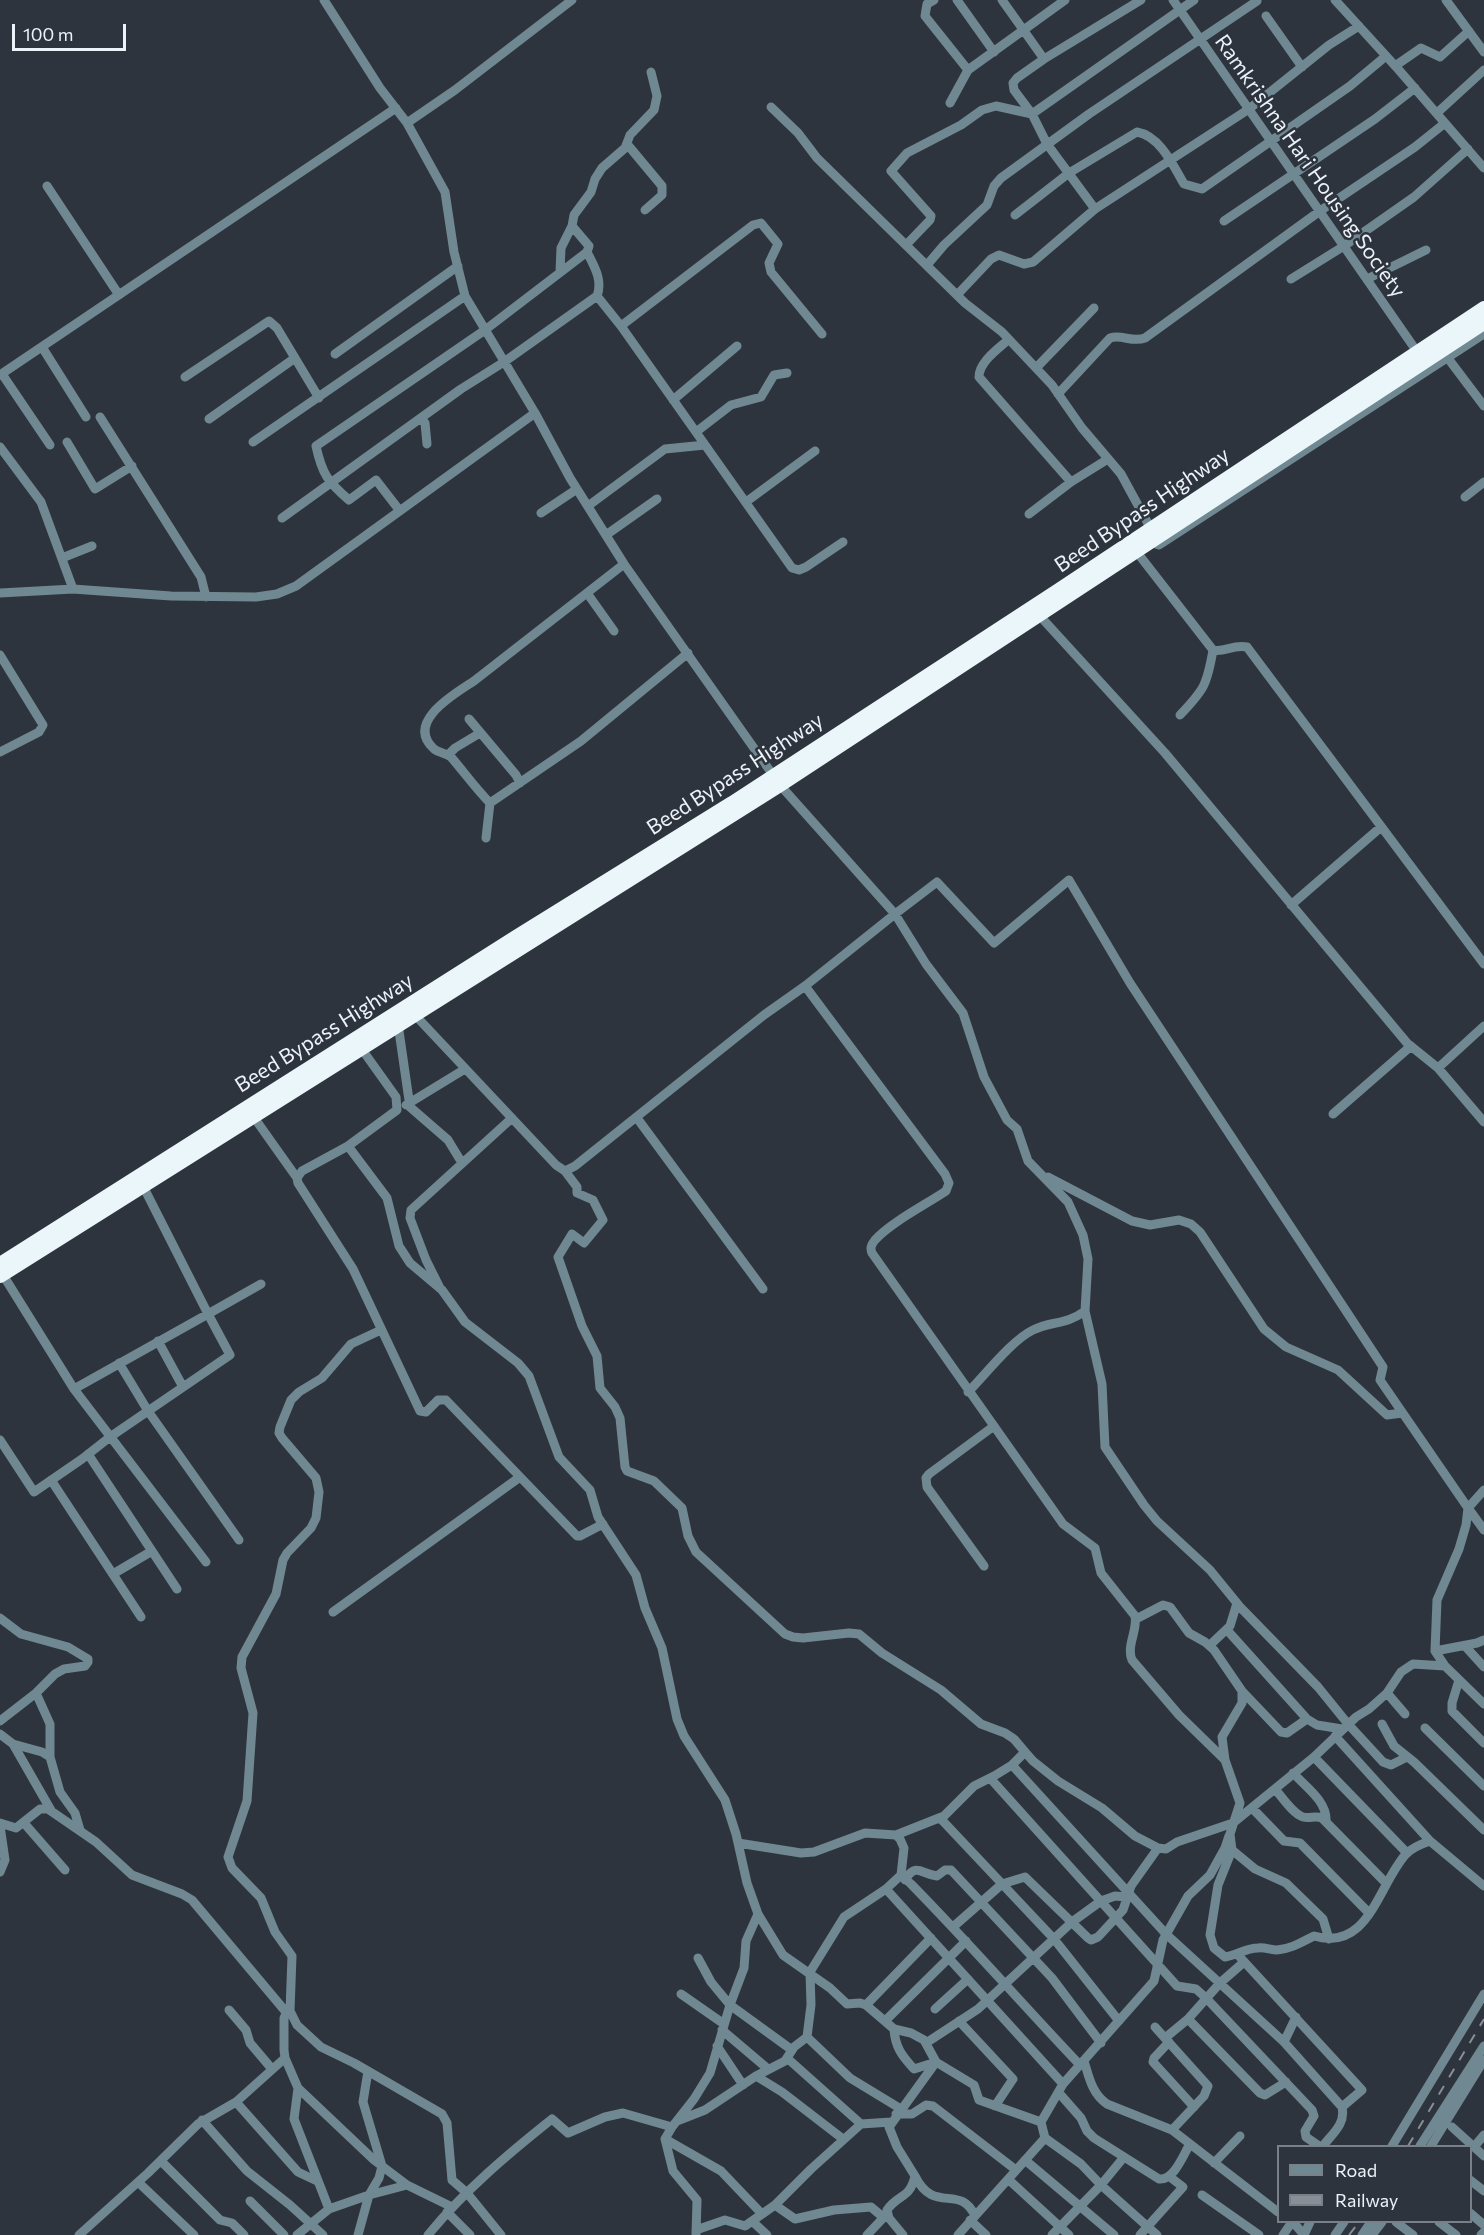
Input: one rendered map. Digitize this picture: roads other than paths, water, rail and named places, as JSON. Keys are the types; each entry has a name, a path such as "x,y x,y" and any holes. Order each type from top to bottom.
{"highway":[{"name":"Beed Bypass Highway","path":"1,1272 1040,615 1150,532 1419,354 1484,308"},
{"name":"Beed Bypass Highway","path":"1419,354 1444,354 1484,323"},
{"name":"Beed Bypass Highway","path":"1,1272 143,1186 361,1048 1130,549"}],"street":[{"path":"324,0 380,88 407,123 446,192 465,296 535,413 577,489 624,564 776,780 895,914 926,964 963,1013 984,1077 1007,1120 1017,1129 1028,1161 1068,1202 1083,1235 1088,1259 1085,1311 1102,1384 1105,1447 1157,1521 1210,1570 1237,1603 1318,1687 1342,1730 1430,1840 1484,1886"},
{"path":"407,123 455,90 572,0"},
{"path":"934,0 927,4 925,16 968,70"},
{"path":"957,0 994,52"},
{"path":"1002,0 1044,59"},
{"path":"1047,0 1053,8"},
{"path":"950,103 968,70 1065,0"},
{"name":"Ramkrishna Hari Housing Society","path":"1173,0 1419,354"},
{"path":"906,245 931,216 891,171 907,153 961,125 982,110 996,106 1032,114 1194,0"},
{"path":"1335,0 1484,168"},
{"path":"1446,0 1484,52"},
{"path":"1095,209 1047,144 1032,114 1014,90 1013,83 1044,59 1140,1"},
{"path":"927,265 944,245 987,205 997,181 1200,38 1257,1"},
{"path":"1266,15 1302,67"},
{"path":"957,295 991,259 999,255 1024,264 1033,262 1095,209 1249,109 1329,45 1359,26"},
{"path":"1395,66 1421,48 1440,57 1469,31"},
{"path":"1015,215 1069,173 1137,132 1147,134 1169,159 1184,184 1202,189 1350,86 1386,56"},
{"path":"1437,113 1484,70"},
{"path":"560,272 561,248 572,226 574,215 591,192 598,173 627,144 630,135 655,106 657,96 651,72"},
{"path":"1224,221 1375,119 1415,88"},
{"path":"771,107 798,133 817,158 957,295 1008,339 1036,368 1121,474 1150,532 1160,545 1444,354 1484,334"},
{"path":"50,445 1,374 396,108"},
{"path":"1058,394 1110,338 1119,337 1137,341 1145,338 1320,211 1415,147 1445,123"},
{"path":"627,144 662,186 662,195 645,210"},
{"path":"1291,279 1344,246 1414,197 1468,149"},
{"path":"47,186 120,295"},
{"path":"621,326 753,225 761,223 778,244 770,263 771,272 822,334"},
{"path":"400,511 376,480 349,500 330,483 320,468 316,446 485,330 587,252 589,246 572,226"},
{"path":"1367,279 1426,250"},
{"path":"282,518 597,296 600,288 599,278 587,252"},
{"path":"335,354 458,266"},
{"path":"253,442 465,296"},
{"path":"597,296 621,326 792,568 799,570 806,567 843,542"},
{"path":"1419,354 1484,302"},
{"path":"1036,368 1094,308"},
{"path":"185,377 269,321 277,328 319,398"},
{"path":"1008,339 982,365 979,377 1071,482"},
{"path":"673,400 737,346"},
{"path":"42,347 87,417"},
{"path":"1444,354 1484,406"},
{"path":"209,419 295,358"},
{"path":"696,432 731,405 761,397 774,375 787,372"},
{"path":"0,592 73,589 206,597 266,597 289,591 535,413"},
{"path":"100,417 201,577 206,597"},
{"path":"421,418 425,423 427,444"},
{"path":"66,442 95,489 132,466"},
{"path":"588,506 665,449 705,445"},
{"path":"0,447 41,502 73,589"},
{"path":"746,502 815,451"},
{"path":"1029,514 1071,482 1108,459"},
{"path":"1464,497 1484,482"},
{"path":"541,513 577,489"},
{"path":"606,535 657,499"},
{"path":"62,558 92,546"},
{"path":"1130,549 1213,650 1217,652 1238,645 1247,647 1484,964"},
{"path":"486,838 490,803 448,755 435,750 427,739 425,727 432,712 624,564"},
{"path":"586,593 614,631"},
{"path":"1040,615 1165,753 1411,1046 1438,1068 1484,1122"},
{"path":"1180,715 1202,692 1210,670 1213,650"},
{"path":"490,803 580,741 688,653"},
{"path":"0,655 43,725 39,732 0,752"},
{"path":"469,719 516,775 520,783"},
{"path":"448,755 455,748 480,733"},
{"path":"1292,905 1381,827"},
{"path":"565,1170 575,1166 764,1015 806,986 937,882 994,943 1069,880 1130,983 1383,1367 1380,1380 1484,1530"},
{"path":"806,986 950,1183 946,1191 887,1229 873,1241 870,1248 872,1253 968,1392 1066,1527 1095,1548 1101,1573 1136,1619 1130,1651 1132,1659 1179,1715 1225,1760"},
{"path":"414,1014 556,1165 565,1170 577,1187 577,1193 592,1200 603,1220 584,1243 572,1234 558,1257 582,1326 597,1356 600,1388 615,1407 620,1418 625,1467 627,1471 650,1478 678,1503 684,1512 688,1536 696,1552 785,1634 803,1638 859,1634 882,1653 941,1690 981,1725 1005,1733 1014,1739 1033,1761 1058,1781 1102,1808 1135,1836 1158,1848 1166,1849 1177,1842 1233,1823 1314,1757 1342,1730 1387,1693 1401,1672 1413,1664 1445,1666"},
{"path":"398,1024 408,1103 412,1110 448,1140 462,1163"},
{"path":"1438,1068 1484,1026"},
{"path":"1333,1114 1411,1046"},
{"path":"361,1048 396,1097 397,1110"},
{"path":"297,1178 302,1171 348,1146 397,1110 465,1069"},
{"path":"253,1116 297,1178 353,1269 420,1411 426,1412 438,1400 446,1400 577,1536 603,1524"},
{"path":"512,1118 411,1210 410,1218 426,1260 442,1290 465,1322 518,1363 529,1376 559,1457 590,1491 603,1524 636,1575 645,1608 660,1642 680,1727 724,1800 758,1914 783,1955 810,1972 847,2004 866,2005 894,2029 911,2033 926,2043 936,2062 974,2085 979,2100 1041,2122"},
{"path":"637,1118 763,1289"},
{"path":"348,1146 387,1198 399,1246 404,1255 410,1263 442,1290"},
{"path":"1041,1173 1132,1221 1150,1225 1179,1220 1191,1224 1200,1232 1264,1329 1286,1347 1338,1370 1387,1415 1402,1413"},
{"path":"0,1440 34,1492 230,1355 143,1186"},
{"path":"1,1272 74,1389 207,1562"},
{"path":"74,1389 261,1284"},
{"path":"968,1392 1024,1335 1036,1328 1070,1321 1085,1311"},
{"path":"381,1330 351,1344 322,1378 299,1392 291,1400 280,1427 279,1433 282,1438 316,1478 319,1492 316,1518 311,1528 283,1560 276,1594 244,1650 241,1664 253,1713 247,1801 228,1857 232,1868 261,1898 275,1932 290,1950 292,1956 288,2009 284,2018 285,2058 298,2088 382,2166 407,2185 450,2209 470,2235"},
{"path":"159,1341 183,1387"},
{"path":"119,1363 148,1411 239,1540"},
{"path":"984,1566 927,1487 926,1482 929,1474 994,1426"},
{"path":"88,1454 177,1589"},
{"path":"333,1612 520,1477"},
{"path":"51,1480 141,1617"},
{"path":"1484,1490 1468,1508 1459,1549 1437,1600 1435,1652 1445,1666 1484,1704"},
{"path":"113,1574 152,1551"},
{"path":"1209,1645 1227,1630 1237,1603"},
{"path":"1136,1619 1163,1605 1168,1605 1189,1633 1209,1645 1242,1691 1281,1732 1287,1733 1307,1719"},
{"path":"0,1618 21,1634 68,1647 88,1659 85,1666 64,1669 55,1674 36,1693 0,1721"},
{"path":"1227,1630 1307,1719 1317,1725 1342,1730 1386,1764 1391,1765 1407,1756"},
{"path":"1435,1652 1484,1640"},
{"path":"1465,1646 1484,1667"},
{"path":"1459,1680 1452,1711 1484,1743"},
{"path":"1157,2235 1081,2164 1045,2138 1041,2122 1061,2089 1154,1981 1166,1934 1188,1896 1210,1875 1225,1848 1240,1803 1225,1760 1222,1737 1242,1703 1242,1691"},
{"path":"36,1693 50,1724 50,1757 60,1792 75,1813 80,1830"},
{"path":"1387,1693 1406,1714"},
{"path":"1382,1724 1394,1746 1484,1830"},
{"path":"1425,1728 1484,1786"},
{"path":"0,1734 13,1744 42,1752 50,1757"},
{"path":"13,1744 52,1812"},
{"path":"738,1843 801,1853 814,1852 865,1833 896,1835 949,1813 974,1786 1012,1765 1025,1752"},
{"path":"1314,1757 1407,1853"},
{"path":"1012,1765 1127,1895 1166,1934 1284,2042 1342,2107 1344,2117 1342,2122 1322,2145"},
{"path":"1293,1773 1324,1806 1327,1814 1326,1822"},
{"path":"990,1779 1177,1986 1196,1989 1206,1998 1312,2110 1314,2116 1305,2132 1306,2137 1319,2145"},
{"path":"1275,1789 1299,1815 1317,1816 1326,1822 1386,1883"},
{"path":"0,1872 5,1860 0,1825 16,1828 44,1808 96,1842 132,1875 192,1900 288,2009 297,2025 321,2047 442,2114 447,2123 452,2180 467,2193 501,2235"},
{"path":"1252,1808 1284,1841 1300,1843 1369,1913"},
{"path":"940,1818 1054,1939 1119,2021"},
{"path":"24,1823 65,1870"},
{"path":"1230,1834 1232,1850 1218,1885 1210,1935 1214,1948 1225,1957 1241,1959 1362,2090 1342,2107"},
{"path":"896,1835 904,1848 903,1877"},
{"path":"1194,2107 1153,2062 1154,2058 1167,2040 1241,1959 1246,1950 1259,1947 1275,1950 1288,1948 1314,1936 1339,1938 1358,1929 1407,1853 1419,1844 1430,1840"},
{"path":"953,1927 1002,1884 1025,1877 1091,1940 1098,1937 1116,1918 1124,1907 1127,1895 1158,1848"},
{"path":"1232,1850 1255,1869 1286,1882 1323,1919 1329,1939"},
{"path":"430,2234 450,2209 524,2141 552,2119 568,2133 604,2117 623,2112 674,2124 705,2110 790,2054 807,2037 811,2005 810,1972 844,1917 918,1869 937,1876 945,1870 951,1870 1052,1978 1101,2043"},
{"path":"903,1877 953,1927 1003,1984 1082,2063 1100,2099 1107,2104 1172,2130 1277,2211"},
{"path":"886,1889 968,1978 1061,2089 1089,2134 1164,2180 1170,2177 1190,2144"},
{"path":"926,2043 987,2000 1072,1922 1101,1901 1127,1895"},
{"path":"758,1914 746,1941 744,1968 730,2004 710,2073 666,2139 673,2170 698,2200 696,2232 724,2220 745,2226 775,2205 861,2124 896,2115 912,2114 926,2105 933,2106 1016,2170"},
{"path":"866,2005 931,1938"},
{"path":"885,2021 966,1941"},
{"path":"698,1958 711,1982 730,2004 790,2054 861,2124"},
{"path":"935,2009 968,1978"},
{"path":"681,1994 723,2027 768,2069"},
{"path":"1393,2145 1484,1994"},
{"path":"229,2010 246,2030 250,2043 272,2069"},
{"path":"1284,2042 1296,2017"},
{"path":"1188,2019 1260,2093 1265,2095 1286,2082"},
{"path":"959,2021 1013,2079 995,2106"},
{"path":"1155,2027 1208,2086 1204,2096 1172,2130"},
{"path":"894,2029 894,2043 901,2056 914,2069 936,2062"},
{"path":"807,2037 850,2078 896,2115"},
{"path":"717,2046 743,2085"},
{"path":"1421,2145 1484,2046"},
{"path":"85,2233 202,2120 236,2102 285,2058"},
{"path":"1432,2145 1484,2060"},
{"path":"936,2062 914,2095 896,2115 889,2127 890,2133 919,2186 932,2196 962,2200 971,2208 972,2218 986,2235"},
{"path":"358,2235 369,2194 379,2178 382,2166 363,2102 368,2071"},
{"path":"756,2076 782,2092 843,2139"},
{"path":"298,2088 294,2119 329,2209"},
{"path":"236,2102 298,2172 317,2181"},
{"path":"202,2120 247,2171 313,2224 323,2235"},
{"path":"1452,2127 1472,2145"},
{"path":"1484,2135 1474,2147 1484,2156"},
{"path":"1214,2163 1240,2136"},
{"path":"958,2235 1045,2138"},
{"path":"666,2139 721,2171 762,2214"},
{"path":"1052,2235 1101,2185 1124,2157"},
{"path":"1025,2160 1114,2235"},
{"path":"160,2161 220,2220 232,2223 244,2235"},
{"path":"867,2235 886,2216 891,2203 906,2195 913,2187 915,2176"},
{"path":"1140,2235 1183,2187 1170,2177"},
{"path":"1009,2180 1069,2235"},
{"path":"138,2182 194,2235"},
{"path":"1472,2182 1484,2191"},
{"path":"297,2235 329,2209 369,2194 407,2185"},
{"path":"1202,2195 1259,2235"},
{"path":"249,2201 284,2235"},
{"path":"775,2205 795,2219 834,2210 871,2207 889,2218 903,2235"},
{"path":"1472,2215 1484,2225"},
{"path":"752,2221 767,2235"},
{"path":"1293,2223 1304,2235"},
{"path":"1372,2235 1381,2223"},
{"path":"1397,2223 1413,2235"},
{"path":"1440,2223 1456,2235"}],"railway":[{"path":"1409,2145 1484,2019"},
{"path":"1349,2235 1358,2223"}]}
